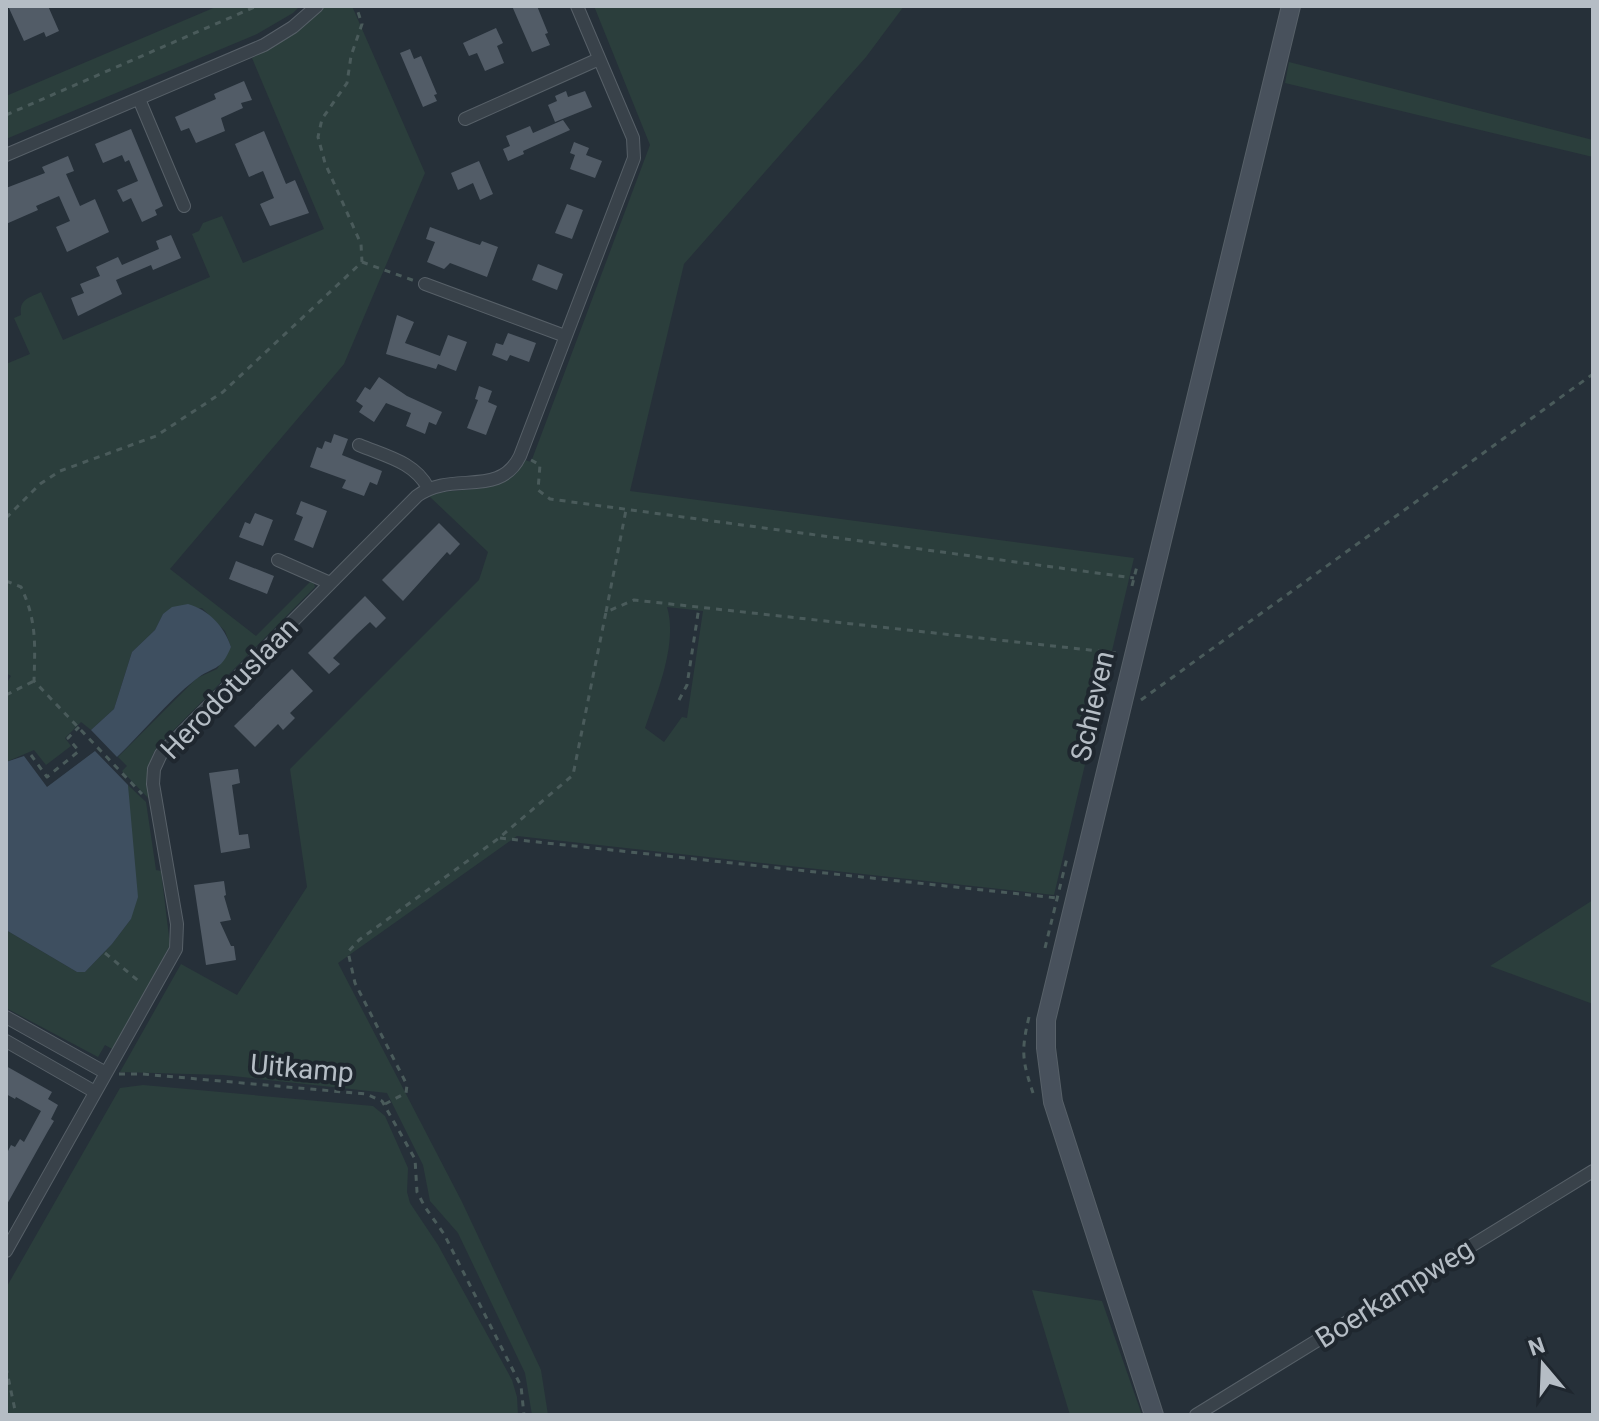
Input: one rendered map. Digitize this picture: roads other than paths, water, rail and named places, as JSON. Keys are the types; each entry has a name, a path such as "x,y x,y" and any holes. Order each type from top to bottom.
{"street":[{"path":"6,155 264,45 293,27 317,6"},
{"path":"359,445 413,468 422,475 428,488 444,483 492,481 506,476 515,467 634,158 633,138 577,6"},
{"name":"Schieven","path":"1154,1415 1053,1102 1046,1020 1291,6"},
{"path":"465,119 599,59"},
{"path":"139,99 184,206"},
{"path":"425,284 565,336"},
{"name":"Herodotuslaan","path":"6,1251 176,949 177,924 153,784 157,761 167,746 428,488"},
{"path":"278,560 330,583"},
{"path":"6,1017 106,1073"},
{"path":"6,1041 95,1092"},
{"name":"Boerkampweg","path":"1196,1415 1593,1171"}],"water":[{"path":"188,604 203,610 215,620 231,647 220,665 185,689 117,757 91,730 114,709 132,652 155,630 163,614 172,607"},
{"path":"95,751 128,785 138,897 131,919 112,944 85,972 77,972 6,930 6,762 24,756 47,787"}]}
